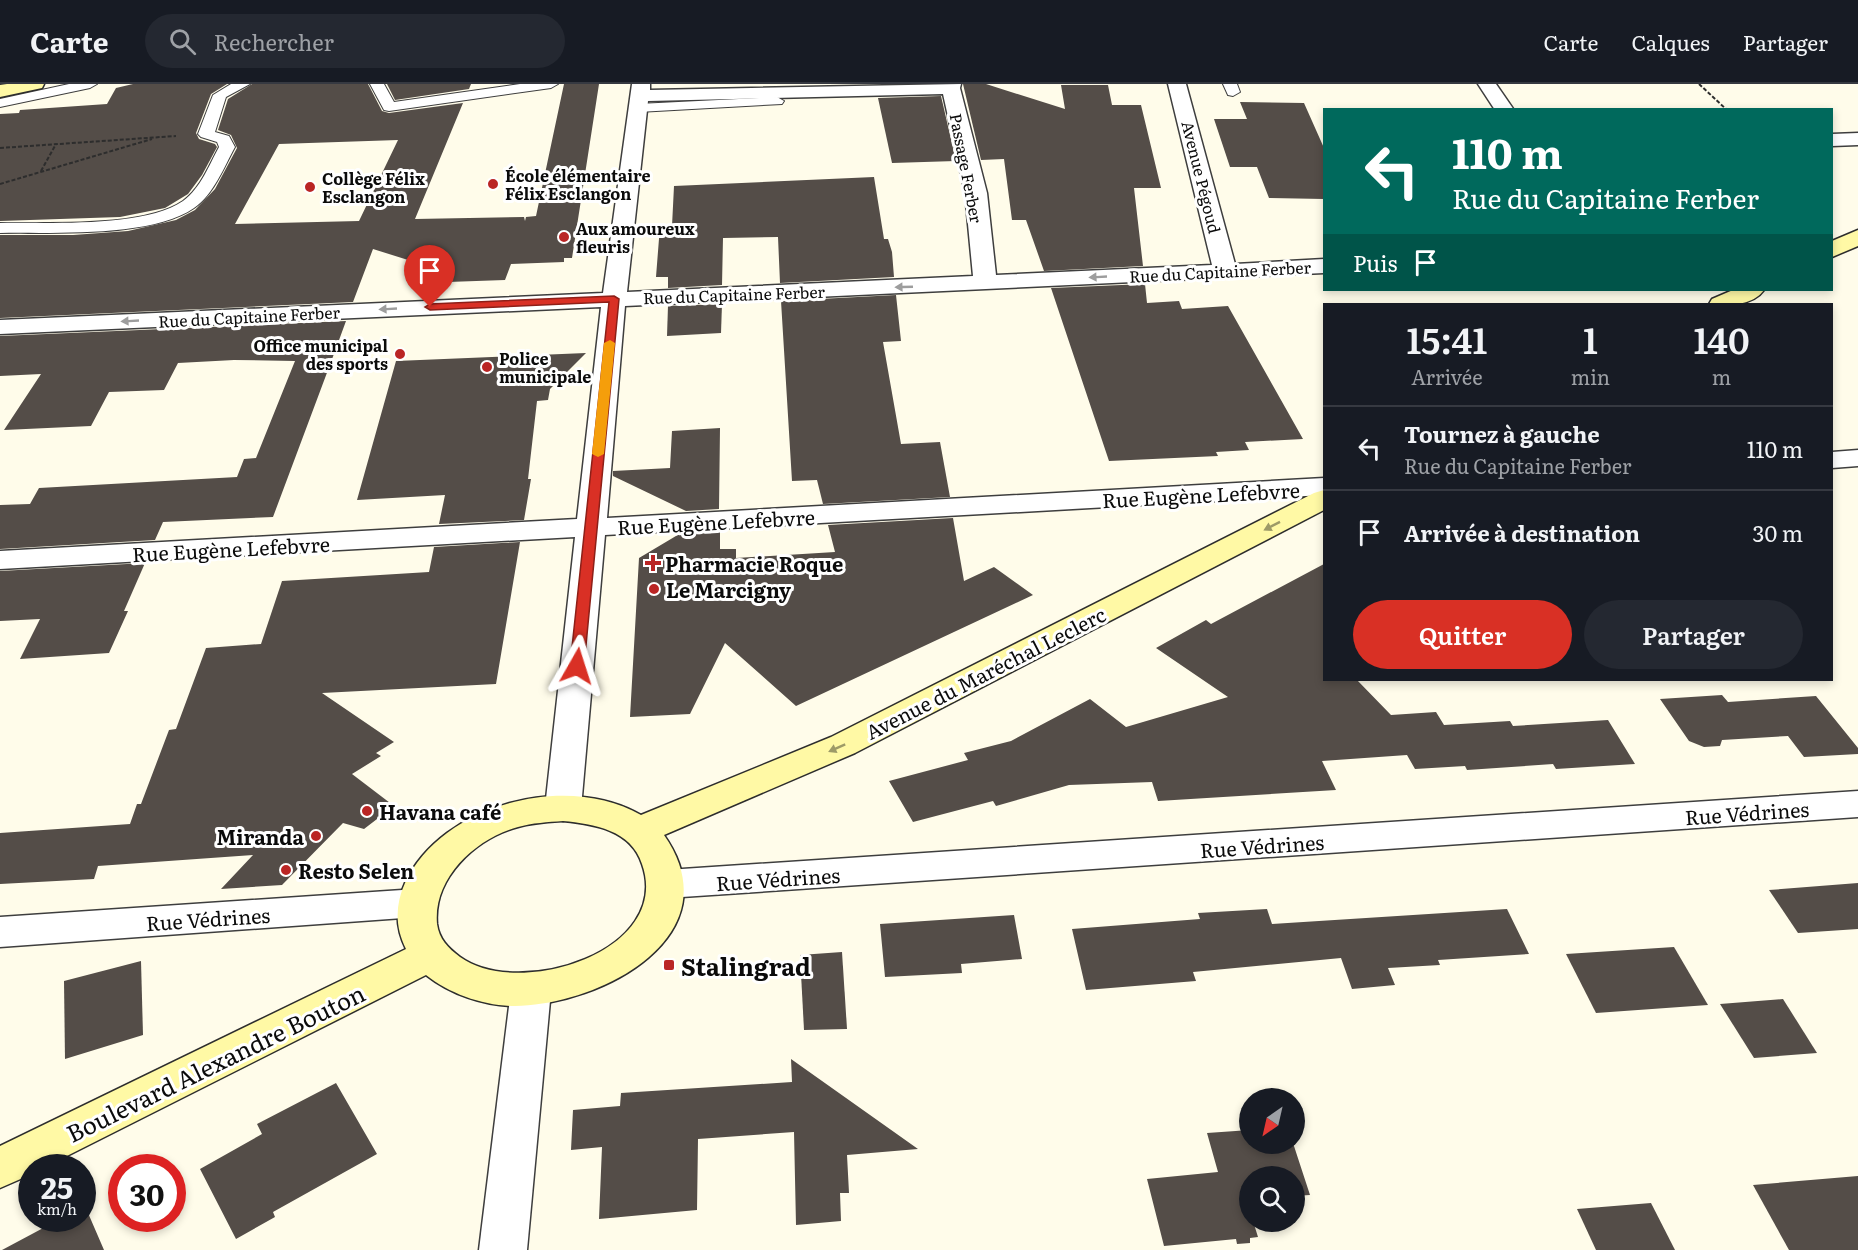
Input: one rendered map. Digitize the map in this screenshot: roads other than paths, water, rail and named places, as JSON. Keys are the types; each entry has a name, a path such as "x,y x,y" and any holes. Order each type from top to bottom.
{"street":[{"path":"0,91 35,84"},
{"name":"Avenue Pégoud","path":"1177,84 1225,270"},
{"path":"1487,84 1504,108"},
{"path":"563,808 614,299 640,96 951,86"},
{"name":"Passage Ferber","path":"951,86 976,193 985,284"},
{"path":"1833,140 1858,139"},
{"name":"Rue du Capitaine Ferber","path":"0,327 985,284 1323,266"},
{"path":"1723,303 1750,291"},
{"path":"1833,460 1858,458"},
{"name":"Rue Eugène Lefebvre","path":"0,560 1323,487"},
{"name":"Avenue du Maréchal Leclerc","path":"640,830 843,745 1323,500"},
{"name":"Rue Védrines","path":"667,884 1858,804"},
{"path":"563,808 618,818 640,830 660,855 667,884 661,913 640,941 618,959 573,982 531,990 500,989 471,983 448,971 430,955 418,931 417,903 425,879 443,855 468,836 497,821 530,811 563,808"},
{"name":"Rue Védrines","path":"0,932 417,903"},
{"name":"Boulevard Alexandre Bouton","path":"0,1168 430,955"},
{"path":"503,1250 531,990"}],"lane":[{"path":"0,103 90,84"},
{"path":"0,228 127,224 188,205 203,189 227,147 224,139 206,134 220,95 243,84"},
{"path":"377,84 389,107 509,87 551,84"},
{"path":"640,96 777,101"}],"place":[{"name":"École élémentaire Félix Esclangon","path":"493,184"},
{"name":"Collège Félix Esclangon","path":"310,187"},
{"name":"Aux amoureux fleuris","path":"564,237"},
{"name":"Office municipal des sports","path":"400,354"},
{"name":"Police municipale","path":"487,367"},
{"name":"Pharmacie Roque","path":"653,563"},
{"name":"Le Marcigny","path":"654,589"},
{"name":"Havana café","path":"367,811"},
{"name":"Miranda","path":"316,836"},
{"name":"Resto Selen","path":"286,870"},
{"name":"Stalingrad","path":"669,965"}]}
